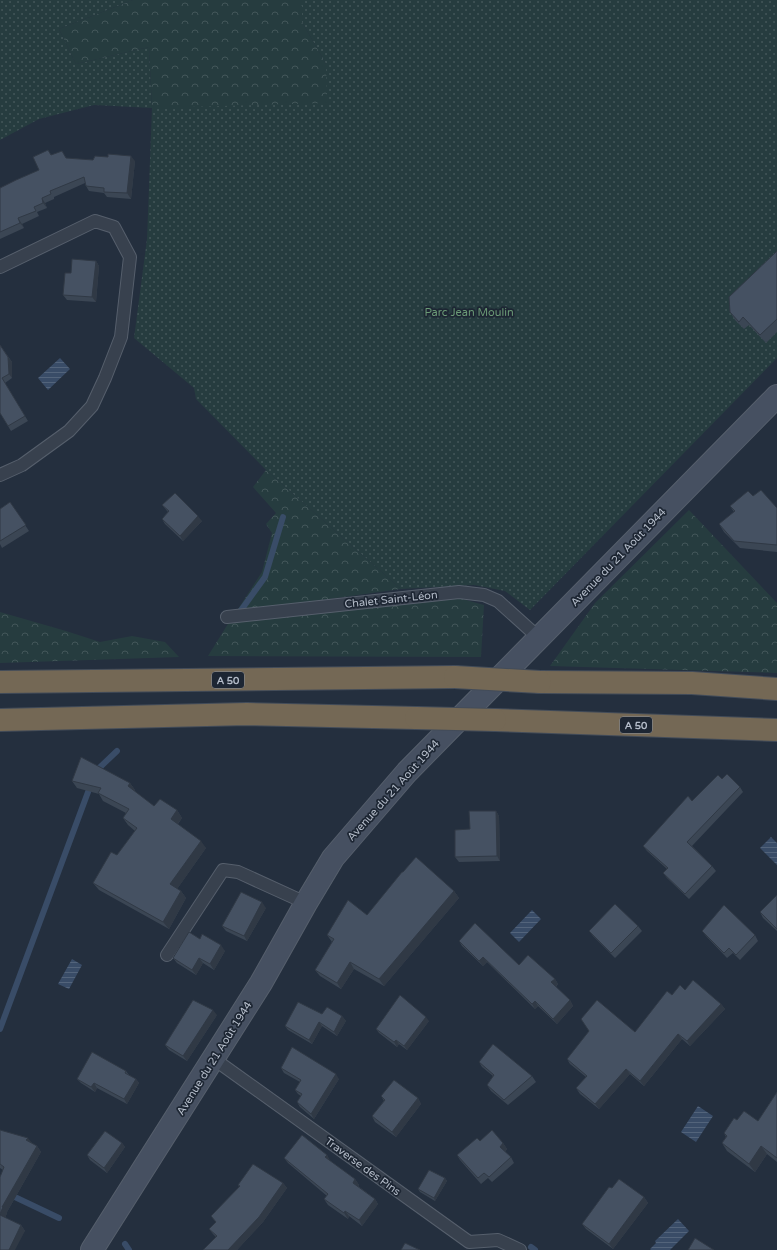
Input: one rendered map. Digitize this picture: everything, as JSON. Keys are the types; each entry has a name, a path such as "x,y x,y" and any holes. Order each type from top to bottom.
{"highway":[{"name":"A 50","path":"0,682 455,677 540,682 692,683 777,689"},
{"name":"A 50","path":"0,720 247,714 495,720 777,730"}],"main road":[{"name":"Avenue du 21 Août 1944","path":"100,1246 261,983 333,858 407,772 777,396"}],"lane":[{"path":"0,267 95,221 114,227 130,257 121,337 106,378 92,406 69,431 22,465 0,474"},
{"name":"Chalet Saint-Léon","path":"227,617 459,592 484,595 498,601 539,638"},
{"path":"167,955 223,870 238,872 306,903"},
{"name":"Traverse des Pins","path":"214,1059 469,1242 498,1240 520,1250"}],"green space":[{"path":"0,0 133,0 59,29 76,64 149,47 152,108 94,105 39,119 0,140"},
{"path":"133,0 302,0 302,22 326,64 327,103 152,108 149,47 76,64 59,29"},
{"name":"Parc Jean Moulin","path":"302,0 777,0 777,358 530,610 505,591 474,585 401,589 266,470 196,399 194,388 134,338 147,239 152,108 326,64 302,22"},
{"path":"266,470 401,589 236,612 262,572 272,533 266,524 276,513 253,487"},
{"path":"689,510 777,603 777,673 550,666 595,603"},
{"path":"459,598 484,605 481,657 208,656 231,619"},
{"path":"0,612 100,642 132,636 165,642 179,657 0,663"}],"water":[{"path":"60,358 70,369 48,390 38,378"},
{"path":"771,837 777,843 777,865 760,848"},
{"path":"532,910 541,919 519,942 510,933"},
{"path":"72,959 82,965 69,989 58,984"},
{"path":"698,1106 713,1116 696,1142 681,1132"},
{"path":"678,1219 689,1231 670,1250 651,1250 650,1249 656,1243 655,1241"}],"building":[{"path":"48,150 51,155 62,151 66,158 93,160 95,156 108,157 108,154 131,156 127,193 104,192 104,188 86,186 84,177 50,191 51,194 42,198 43,203 34,207 36,211 18,218 20,223 0,232 0,188 39,170 33,157"},
{"path":"777,251 777,319 760,335 743,317 739,322 730,312 729,297"},
{"path":"72,259 96,261 92,297 63,295 65,273 71,273"},
{"path":"0,345 8,357 9,374 2,378 25,416 8,426 0,413"},
{"path":"761,490 777,508 777,545 734,541 719,524 735,511 730,506 748,491 753,496"},
{"path":"175,493 198,516 180,536 162,519 169,511 162,505"},
{"path":"10,502 26,525 0,541 0,509"},
{"path":"81,757 130,783 128,786 154,806 160,799 177,810 171,819 201,841 170,884 181,891 163,922 93,883 111,852 117,855 137,828 123,818 129,809 98,793 101,788 72,781"},
{"path":"727,774 740,787 687,842 712,866 685,894 663,873 668,868 643,846 688,796 692,801 718,775 722,779"},
{"path":"469,811 496,811 497,856 455,857 455,830 470,829"},
{"path":"416,857 454,891 379,979 350,962 337,983 315,970 334,939 327,935 348,900 367,915"},
{"path":"241,892 262,902 244,936 222,926"},
{"path":"777,895 777,929 760,912"},
{"path":"615,904 638,926 611,953 589,931"},
{"path":"724,905 755,935 736,955 729,948 724,953 702,931"},
{"path":"475,923 519,965 528,955 555,979 551,982 570,1000 553,1019 535,1001 532,1004 483,957 479,961 459,941"},
{"path":"189,932 200,939 202,934 221,945 210,964 199,958 192,970 173,958"},
{"path":"693,980 721,1004 687,1041 678,1034 640,1081 626,1069 595,1104 576,1088 587,1076 567,1059 589,1031 581,1019 597,1000 635,1032 667,991 672,995 680,985 685,990"},
{"path":"400,995 426,1017 404,1046 396,1040 394,1042 376,1029"},
{"path":"193,1000 213,1010 183,1056 165,1045"},
{"path":"298,1002 322,1014 327,1007 342,1016 334,1032 319,1022 309,1040 285,1026"},
{"path":"493,1044 532,1076 504,1100 487,1085 494,1075 479,1062"},
{"path":"292,1047 336,1074 311,1114 297,1102 302,1094 295,1090 301,1080 281,1068"},
{"path":"92,1052 126,1071 125,1073 136,1079 124,1099 94,1083 91,1087 77,1079"},
{"path":"394,1080 418,1098 392,1132 372,1116 385,1100 381,1096"},
{"path":"777,1092 777,1158 761,1146 749,1164 722,1143 727,1136 724,1133 734,1118 737,1120 744,1111 758,1121"},
{"path":"0,1130 28,1138 26,1140 37,1146 2,1207 0,1214 0,1177 4,1167 0,1164"},
{"path":"492,1130 503,1143 500,1147 511,1157 489,1177 484,1173 478,1178 457,1155 477,1138 480,1141"},
{"path":"105,1131 122,1143 104,1168 87,1155"},
{"path":"302,1135 327,1155 325,1157 355,1179 353,1183 375,1199 359,1220 345,1211 344,1213 324,1199 328,1194 284,1158"},
{"path":"253,1164 283,1183 259,1217 228,1250 203,1250 217,1236 209,1229 216,1222 211,1216 240,1186 238,1185"},
{"path":"429,1170 445,1178 434,1198 418,1189"},
{"path":"619,1179 644,1197 609,1244 582,1224 609,1187 612,1188"},
{"path":"0,1215 21,1225 9,1250 0,1250"},
{"path":"695,1238 714,1250 688,1250"},
{"path":"405,1243 420,1250 401,1250"}],"waterway":[{"path":"239,613 265,577 283,517"},
{"path":"95,774 96,771 117,751"},
{"path":"0,1029 91,784"},
{"path":"0,1190 59,1218"},
{"path":"125,1244 129,1250"},
{"path":"531,1247 535,1250"}]}
